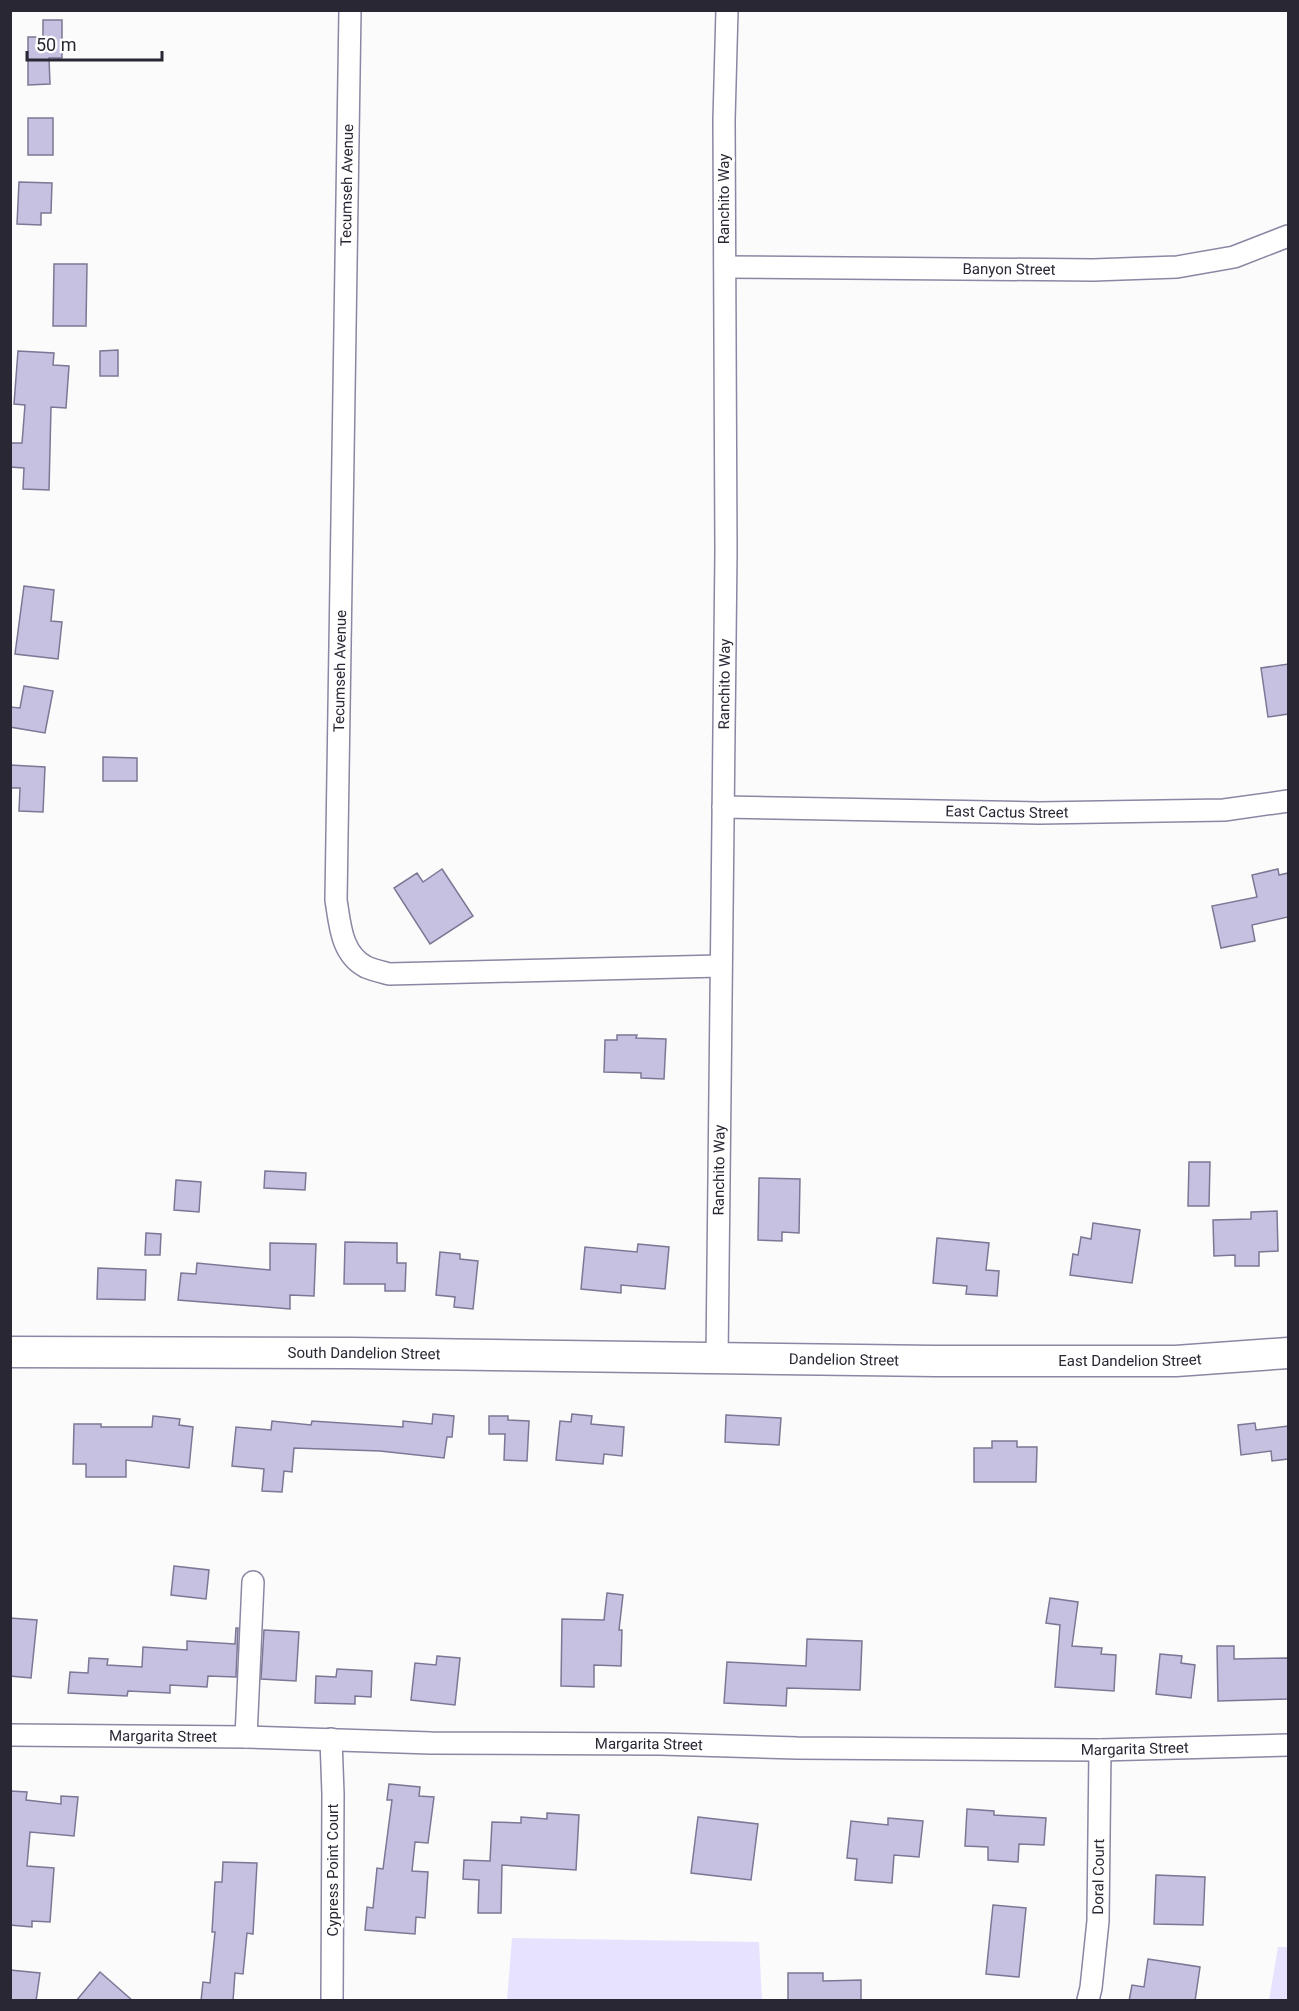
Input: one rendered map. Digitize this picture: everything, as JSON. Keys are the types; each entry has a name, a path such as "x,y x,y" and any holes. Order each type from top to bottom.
{"street":[{"name":"Tecumseh Avenue","path":"350,10 336,900 341,935 351,955 365,966 389,974 720,966"},
{"name":"Ranchito Way","path":"717,1359 726,552 724,120 727,10"},
{"name":"Banyon Street","path":"724,267 1093,270 1177,267 1234,257 1288,236"},
{"name":"East Cactus Street","path":"723,807 1039,813 1224,810 1288,801"},
{"name":"South Dandelion Street","path":"10,1352 339,1353 717,1359"},
{"name":"East Dandelion Street","path":"972,1361 1176,1360 1288,1353"},
{"name":"Dandelion Street","path":"717,1359 972,1361"},
{"path":"246,1737 253,1582"},
{"name":"Margarita Street","path":"10,1736 246,1737 431,1743 660,1744 797,1748 1100,1750 1288,1745"},
{"name":"Cypress Point Court","path":"331,1739 332,2001"},
{"name":"Doral Court","path":"1088,2001 1098,1921 1100,1750"}],"shaded area":[{"path":"512,1938 759,1942 762,2000 507,2000"},
{"path":"1278,1947 1288,1947 1288,2000 1269,2000"}],"building":[{"path":"43,20 62,20 62,58 49,58 50,84 28,85 28,37 43,37"},
{"path":"28,118 53,118 53,155 28,155"},
{"path":"19,182 52,183 51,213 41,213 41,225 17,224"},
{"path":"54,264 87,264 86,326 53,326"},
{"path":"118,350 118,376 100,376 100,351"},
{"path":"18,351 54,353 53,365 69,366 66,408 51,407 49,490 23,489 24,468 10,467 10,443 22,443 25,405 14,404"},
{"path":"24,586 54,590 51,621 62,622 58,659 15,654"},
{"path":"1288,664 1288,714 1268,717 1261,668"},
{"path":"24,686 53,691 45,733 10,727 10,707 20,708"},
{"path":"103,757 137,758 137,781 103,781"},
{"path":"10,765 45,767 43,812 19,811 20,788 10,788"},
{"path":"442,869 473,916 430,944 394,888 417,873 423,882"},
{"path":"1278,869 1279,875 1288,873 1288,917 1252,925 1255,941 1221,948 1212,906 1257,897 1252,875"},
{"path":"617,1035 666,1039 664,1079 641,1078 641,1073 604,1072 605,1040 617,1040"},
{"path":"1189,1162 1210,1162 1209,1206 1188,1206"},
{"path":"265,1171 306,1173 305,1190 264,1188"},
{"path":"759,1178 800,1179 799,1233 782,1232 782,1241 758,1240"},
{"path":"176,1180 201,1182 199,1212 174,1210"},
{"path":"1277,1211 1278,1251 1259,1252 1259,1266 1235,1266 1235,1255 1214,1256 1213,1220 1251,1219 1251,1212"},
{"path":"1093,1223 1140,1230 1132,1283 1070,1275 1073,1254 1078,1255 1081,1237 1091,1239"},
{"path":"146,1233 161,1234 160,1255 145,1255"},
{"path":"937,1238 989,1243 986,1270 999,1271 997,1296 966,1294 967,1286 933,1283"},
{"path":"345,1242 397,1243 397,1263 406,1263 405,1291 385,1291 385,1284 344,1284"},
{"path":"270,1243 316,1244 314,1296 290,1295 290,1309 178,1300 181,1273 196,1274 197,1263 270,1270"},
{"path":"638,1244 669,1247 665,1289 621,1285 621,1293 581,1289 585,1247 637,1252"},
{"path":"440,1252 460,1254 460,1259 478,1261 473,1309 454,1307 455,1297 436,1295"},
{"path":"98,1268 146,1270 145,1300 97,1299"},
{"path":"433,1414 454,1416 452,1437 447,1437 444,1458 380,1451 294,1448 292,1472 284,1471 282,1492 262,1491 264,1469 232,1466 236,1427 271,1430 272,1421 311,1425 312,1421 403,1427 403,1421 432,1424"},
{"path":"572,1414 592,1416 591,1424 624,1427 622,1456 604,1454 603,1464 556,1460 560,1421 571,1422"},
{"path":"726,1415 781,1418 779,1445 725,1442"},
{"path":"153,1416 180,1419 179,1425 193,1427 189,1468 126,1460 126,1477 86,1477 86,1464 73,1464 74,1424 101,1424 101,1427 152,1427"},
{"path":"489,1416 508,1416 508,1420 529,1421 527,1461 504,1460 505,1434 489,1434"},
{"path":"1255,1423 1256,1430 1288,1426 1288,1459 1272,1461 1271,1451 1241,1455 1238,1425"},
{"path":"992,1441 1017,1441 1017,1447 1037,1447 1036,1482 974,1482 974,1448 992,1448"},
{"path":"174,1566 209,1570 206,1599 171,1595"},
{"path":"607,1593 623,1595 619,1630 622,1630 621,1666 594,1665 594,1687 561,1686 562,1619 604,1620"},
{"path":"1050,1598 1078,1602 1072,1646 1102,1648 1101,1654 1116,1655 1114,1691 1055,1687 1060,1625 1046,1623"},
{"path":"10,1618 37,1620 31,1678 10,1676"},
{"path":"236,1628 238,1628 236,1677 208,1676 207,1687 170,1685 170,1693 128,1691 127,1696 68,1693 70,1672 88,1673 89,1658 108,1659 107,1665 142,1667 143,1647 187,1650 187,1641 235,1644"},
{"path":"264,1630 299,1632 296,1681 261,1679"},
{"path":"807,1639 862,1641 860,1690 787,1688 786,1706 724,1703 727,1662 806,1666"},
{"path":"1217,1646 1234,1646 1234,1659 1288,1658 1288,1699 1218,1701"},
{"path":"1160,1654 1182,1656 1181,1663 1195,1665 1191,1698 1156,1694"},
{"path":"437,1656 460,1658 455,1705 411,1700 415,1663 436,1665"},
{"path":"337,1669 372,1671 371,1697 355,1696 355,1704 315,1703 316,1676 336,1677"},
{"path":"389,1784 420,1787 419,1796 434,1797 428,1843 415,1842 412,1871 428,1872 425,1918 416,1917 415,1934 365,1930 367,1907 373,1908 377,1868 383,1869 392,1800 387,1800"},
{"path":"10,1791 27,1792 26,1800 61,1804 61,1796 78,1797 74,1836 30,1832 27,1866 54,1868 50,1922 32,1921 32,1927 10,1925"},
{"path":"967,1809 994,1811 994,1815 1046,1818 1044,1845 1019,1844 1018,1862 988,1860 988,1847 965,1846"},
{"path":"547,1813 579,1815 576,1870 502,1865 501,1913 478,1913 479,1880 463,1879 464,1860 490,1861 492,1822 521,1823 521,1817 547,1819"},
{"path":"698,1817 758,1824 751,1880 691,1873"},
{"path":"888,1818 923,1821 919,1857 894,1855 892,1883 855,1880 857,1859 847,1858 851,1821 888,1825"},
{"path":"223,1862 257,1863 253,1934 247,1933 243,1974 235,1973 233,2001 201,2001 203,1982 210,1983 215,1932 212,1932 215,1882 222,1882"},
{"path":"1156,1875 1205,1877 1203,1925 1154,1924"},
{"path":"993,1905 1026,1908 1019,1977 986,1974"},
{"path":"1148,1959 1200,1967 1195,2001 1129,2001 1132,1985 1144,1987"},
{"path":"10,1970 40,1973 36,2001 10,2001"},
{"path":"100,1972 133,2001 76,2001"},
{"path":"788,1973 823,1973 823,1981 861,1980 861,2001 788,2001"}]}
